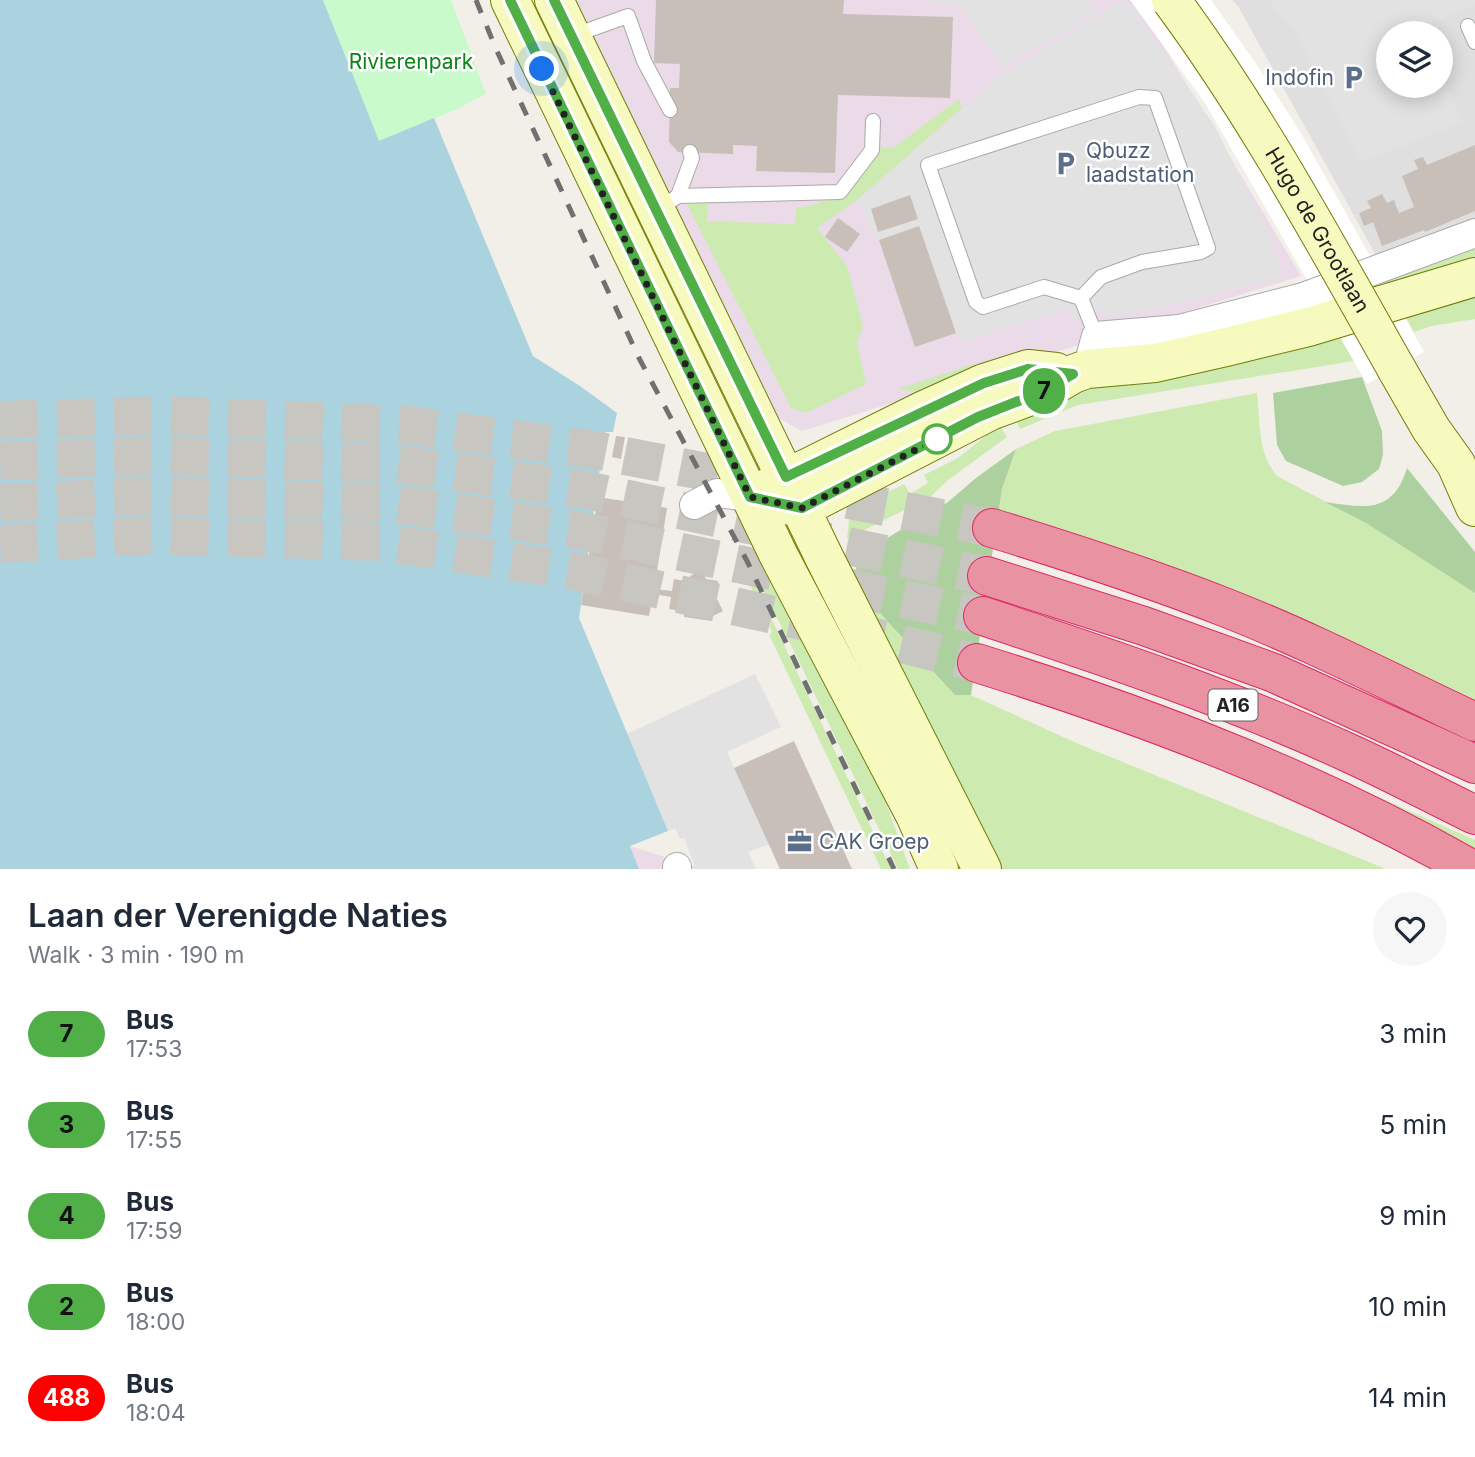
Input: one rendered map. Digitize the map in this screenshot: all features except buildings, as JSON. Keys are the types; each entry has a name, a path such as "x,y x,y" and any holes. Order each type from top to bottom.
{"highway":[{"path":"992,528 1225,607 1349,662 1475,723"},
{"name":"A16","path":"987,576 1144,625 1274,673 1475,764"},
{"name":"A16","path":"983,616 1122,662 1248,710 1351,754 1475,815"},
{"name":"A16","path":"977,663 1156,724 1267,768 1357,809 1471,869"}],"main road":[{"path":"510,0 750,497 915,815 939,869"},
{"path":"554,0 667,203 825,559 982,869"},
{"name":"Hugo de Grootlaan","path":"1171,0 1200,39 1266,142 1431,429 1466,472 1475,507"},
{"path":"750,497 794,493 1044,391 1086,360 1156,363 1308,327 1475,276"}],"street":[{"path":"1086,360 1179,329 1303,298 1475,233"},
{"path":"694,505 717,494 750,497"}],"lane":[{"path":"572,36 628,16 644,61 670,110"},
{"path":"1468,26 1475,42"},
{"path":"1081,298 1044,287 983,307 976,303 928,165 1139,97 1155,98 1208,248 1200,253 1142,262 1101,277 1081,298 1086,360"},
{"path":"667,203 840,192 872,150 873,121"},
{"path":"667,203 692,158 690,152"}],"shaded area":[{"path":"573,0 1136,0 1301,276 802,431 776,417"},
{"path":"921,0 1087,0 1096,13 1003,67 959,5"},
{"name":"Qbuzz laadstation","path":"1124,0 1214,125 1269,233 1283,278 1109,319 1103,309 1073,320 1069,308 960,342 920,227 877,242 857,200 1004,73"},
{"path":"1232,0 1475,0 1475,219 1378,259 1238,6"},
{"name":"Indofin","path":"1269,0 1475,0 1475,5 1437,21 1376,21 1376,98 1452,98 1463,122 1362,162 1302,42"},
{"path":"755,674 781,727 727,752 769,844 748,852 756,869 696,869 684,838 680,839 675,828 668,831 627,734"},
{"path":"630,846 703,869 639,869"}],"green space":[{"name":"Rivierenpark","path":"323,0 451,0 486,94 379,142"},
{"path":"959,99 962,108 857,200 817,228 847,266 863,326 857,343 866,384 806,413 791,408 687,204 708,204 707,221 795,224 796,208 817,204 871,165 878,147 893,148"},
{"path":"1475,248 1475,263 1388,290 1383,280"},
{"path":"1475,294 1475,319 1431,326 1414,332 1405,315"},
{"path":"1338,334 1354,361 1078,405 1020,429 1012,412 1074,390"},
{"path":"974,364 977,373 918,392 898,389"},
{"path":"1362,377 1382,431 1383,455 1379,469 1362,482 1343,486 1286,461 1277,445 1273,393"},
{"path":"1257,393 1263,448 1277,476 1366,523 1475,593 1475,701 998,515 1002,489 1016,449 1055,431"},
{"path":"999,425 1007,437 948,480 930,497 847,539 849,520 866,503 904,484 910,494 928,483 924,475 958,458"},
{"path":"1016,449 1002,489 971,695 955,695 858,586 855,557 948,502"},
{"path":"1407,468 1475,552 1475,593 1366,523 1325,502 1365,506 1385,501 1394,494"},
{"path":"771,569 878,781 910,869 898,869 755,575"},
{"path":"753,580 891,869 881,869 769,635 772,632 750,585"},
{"path":"858,586 955,695 971,695 1081,745 1386,869 997,869"},
{"path":"1351,785 1475,840 1475,852"}],"water":[{"path":"0,0 323,0 379,141 434,118 533,356 617,413 613,432 605,432 579,618 668,831 630,846 639,869 0,869"}],"pier":[{"path":"1130,0 1211,0 1299,130 1424,352 1367,384 1205,103"}],"tunnel":[{"path":"0,420 166,415 407,425 595,450 992,528"},
{"path":"0,461 163,455 398,464 586,490 987,576"},
{"path":"0,503 159,495 389,503 578,530 983,616"},
{"path":"0,544 155,535 380,542 569,570 870,636 977,663"}],"railway":[{"path":"476,0 496,49 639,358 748,563 894,869"}],"bus line":[{"name":"7","path":"510,0 750,497 802,508 978,417 1044,391 1073,374 1028,369 984,383 786,477 554,0"}],"place":[{"name":"Indofin","path":"1354,78"},
{"name":"Qbuzz laadstation","path":"1066,163"},
{"name":"CAK Groep","path":"799,842"}],"route":[{"path":"542,69 750,497 802,508 937,439"}]}
